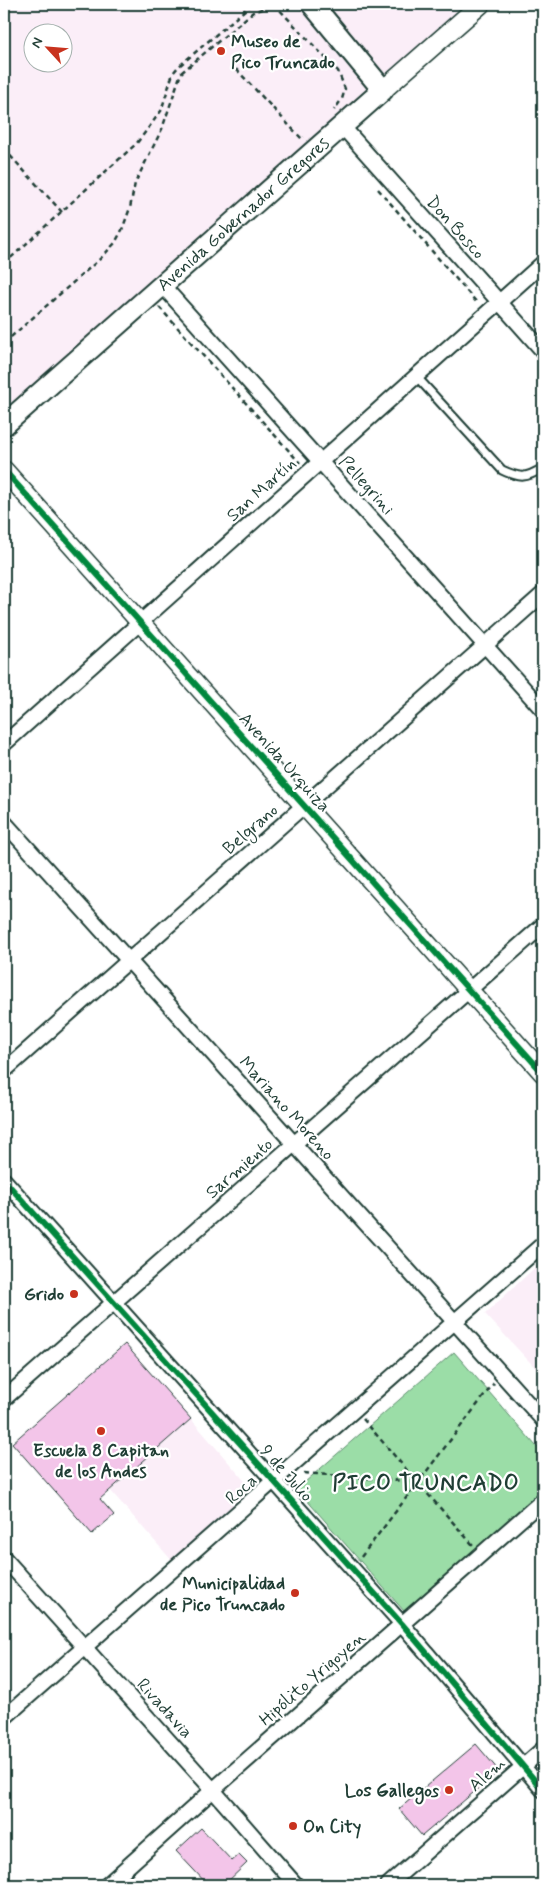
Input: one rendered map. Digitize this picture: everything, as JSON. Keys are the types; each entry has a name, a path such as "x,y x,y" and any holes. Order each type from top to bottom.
{"main road":[{"path":"312,4 382,90"},
{"name":"Avenida Gobernador Gregores","path":"4,425 162,285 334,121 382,90"}],"street":[{"name":"Avenida Gobernador Gregores","path":"382,90 481,4"},
{"name":"Don Bosco","path":"334,121 543,351"},
{"name":"San Martín","path":"4,744 543,263"},
{"name":"Pellegrini","path":"162,285 543,710"},
{"name":"Avenida Urquiza","path":"4,470 543,1074"},
{"name":"Belgrano","path":"4,1071 543,594"},
{"name":"Mariano Moreno","path":"4,822 543,1420"},
{"name":"Sarmiento","path":"4,1399 543,925"},
{"name":"9 de Julio","path":"4,1180 402,1624 543,1790"},
{"name":"Roca","path":"4,1718 543,1244"},
{"name":"Hipólito Yrigoyen","path":"107,1885 543,1500"},
{"name":"Rivadavia","path":"4,1558 296,1885"},
{"name":"Alem","path":"388,1885 543,1749"}],"lane":[{"path":"416,376 502,470 513,475 526,477 543,468"}],"path":[{"path":"4,264 137,143 161,111 173,73 252,4"},
{"path":"4,343 115,243 130,208 135,182 162,129 182,73 253,12 275,4 338,71 346,89 334,121"},
{"path":"236,69 302,139 308,133"},
{"path":"4,149 62,212"},
{"path":"376,187 487,313"},
{"path":"153,310 158,306 308,472"},
{"path":"352,1568 501,1373"},
{"path":"356,1410 482,1555"},
{"path":"285,1471 417,1482"}],"shaded area":[{"path":"4,4 481,4 4,425"},
{"path":"543,1260 543,1372 541,1374 485,1314"},
{"path":"191,1419 255,1493 174,1563 110,1490"}],"green space":[{"path":"454,1352 543,1454 543,1490 404,1611 297,1489"}],"building":[{"name":"Escuela 8 Capitan de los Andes","path":"125,1344 191,1419 100,1499 114,1515 92,1534 12,1443"},
{"name":"Los Gallegos","path":"476,1744 499,1771 422,1836 399,1809"},
{"path":"201,1828 232,1861 239,1855 247,1863 224,1885 208,1885 176,1851"}],"cycle path":[{"path":"4,470 543,1073"},
{"path":"4,1180 402,1624 543,1790"}],"place":[{"name":"Museo de Pico Truncado","path":"221,51"},
{"name":"Grido","path":"74,1294"},
{"name":"Escuela 8 Capitan de los Andes","path":"101,1431"},
{"name":"Municipalidad de Pico Truncado","path":"295,1593"},
{"name":"Los Gallegos","path":"449,1790"},
{"name":"On City","path":"293,1826"}],"district":[{"name":"PICO TRUNCADO","path":"426,1482"}]}
